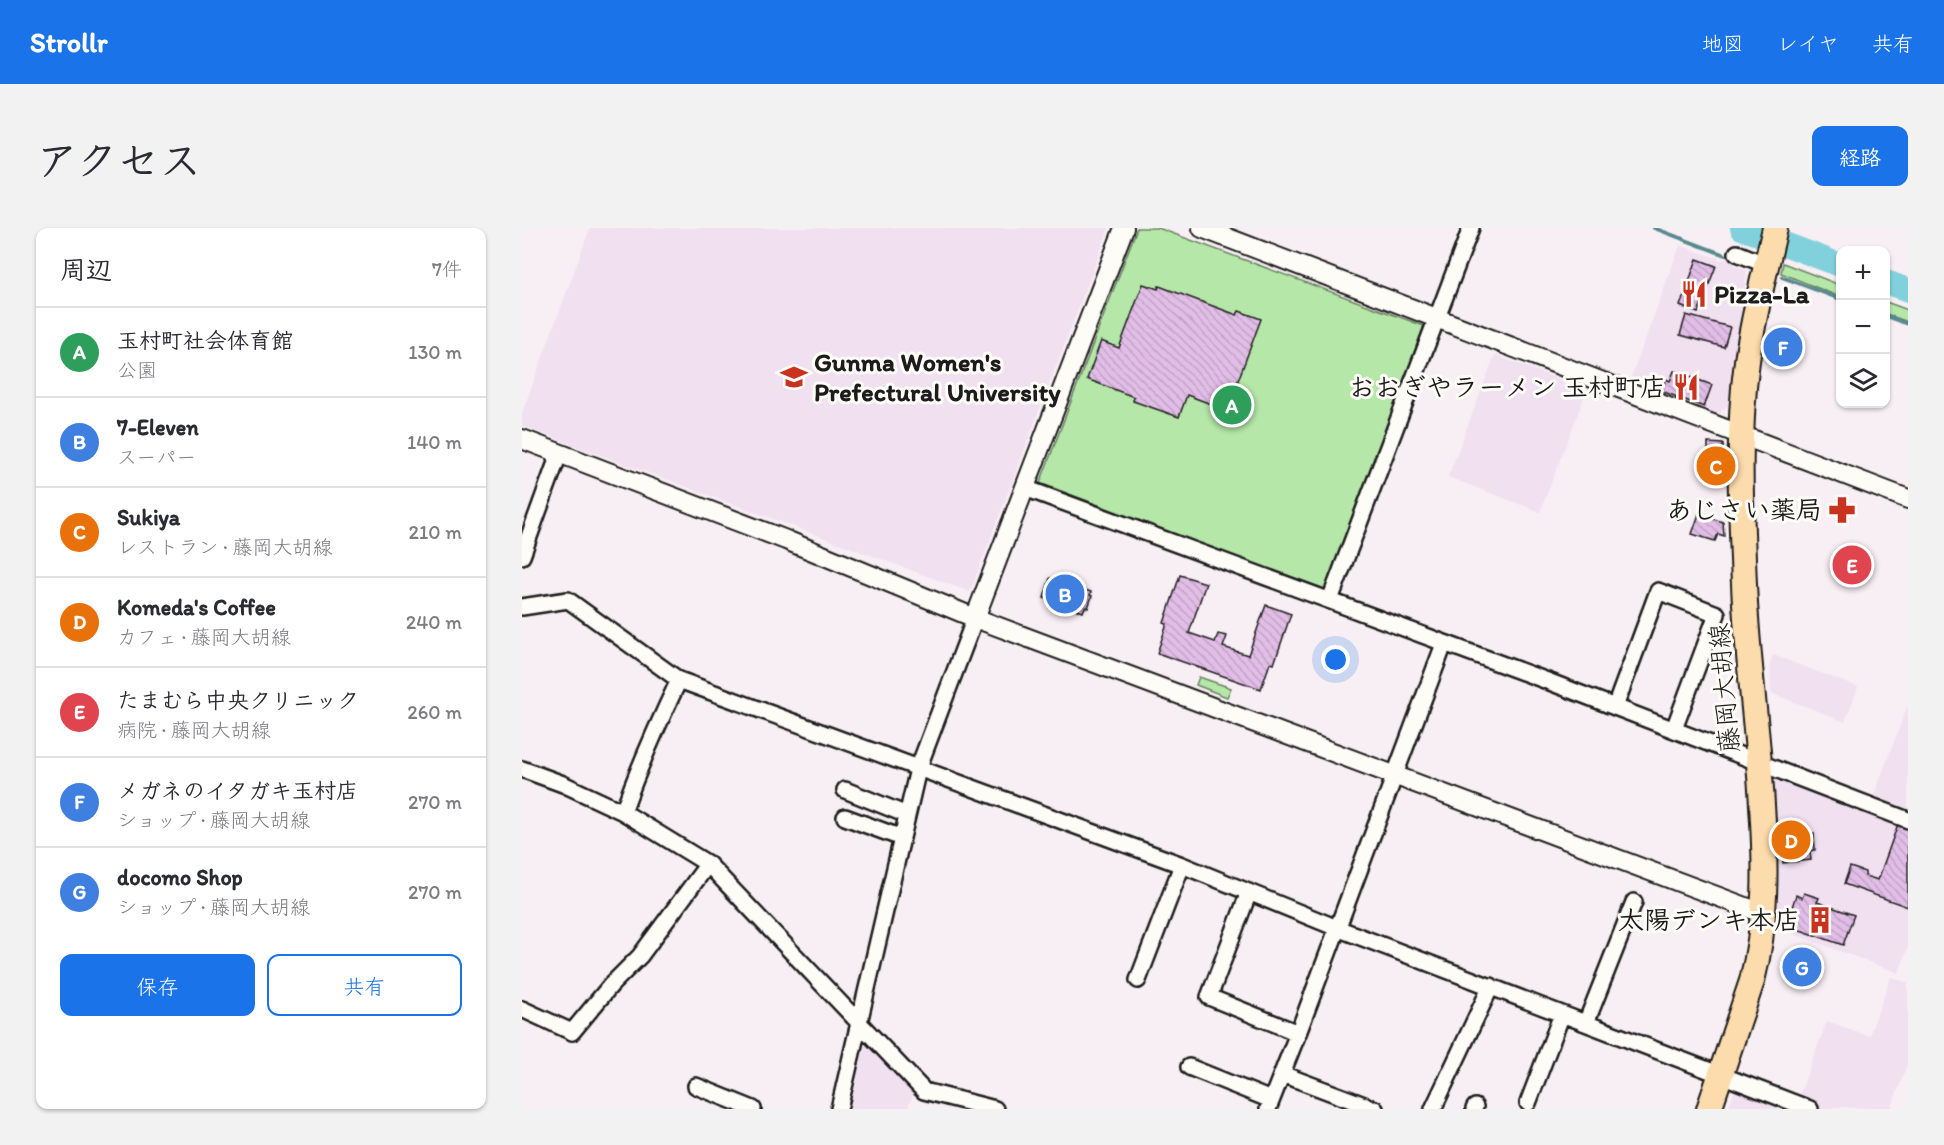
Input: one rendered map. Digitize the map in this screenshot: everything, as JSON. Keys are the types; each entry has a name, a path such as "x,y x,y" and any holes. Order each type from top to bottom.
{"main road":[{"name":"藤岡大胡線","path":"1709,1109 1752,981 1764,911 1765,850 1744,585 1742,434 1747,361 1774,228"}],"street":[{"path":"839,1109 918,769 1124,228"},
{"path":"1202,228 1908,499"},
{"path":"1330,600 1471,228"},
{"path":"1737,253 1768,261"},
{"path":"522,440 786,540 975,618 1751,909 1764,911"},
{"path":"522,556 559,454"},
{"path":"1025,488 1674,729 1759,764 1908,820"},
{"path":"1615,707 1658,591 1717,614 1674,729"},
{"path":"522,607 568,600 679,680 1182,865 1337,928 1810,1109"},
{"path":"1189,1067 1270,1104 1444,644"},
{"path":"623,812 651,738 679,680"},
{"path":"522,769 563,784 623,812 708,864 924,1091 995,1109"},
{"path":"845,790 907,815"},
{"path":"845,817 902,838"},
{"path":"522,1009 572,1032 611,985 640,956 708,864"},
{"path":"1138,980 1182,865"},
{"path":"1249,892 1209,997 1298,1033"},
{"path":"1586,1023 1634,902"},
{"path":"1433,1109 1491,986"},
{"path":"1528,1103 1562,1014"},
{"path":"1282,1074 1375,1109"},
{"path":"696,1086 753,1109"}],"shaded area":[{"name":"Gunma Women's Prefectural University","path":"590,228 1109,228 970,592 522,426 522,413"},
{"path":"1680,245 1722,260 1726,258 1735,261 1734,265 1747,270 1728,405 1718,414 1630,380"},
{"path":"1495,355 1587,390 1540,512 1448,477"},
{"path":"1773,655 1858,687 1845,722 1771,693 1770,664"},
{"path":"1908,704 1908,947 1899,973 1777,928 1778,861 1770,773 1868,811"},
{"path":"1891,977 1908,983 1908,1062 1891,1109 1832,1107 1832,1109 1794,1109 1827,1021 1869,1036"},
{"path":"866,1041 916,1092 908,1109 850,1109"},
{"path":"1736,1087 1794,1109 1728,1109"}],"green space":[{"path":"1137,228 1158,228 1424,326 1327,591 1040,483"},
{"path":"1783,263 1836,283 1836,295 1781,273"},
{"path":"1890,303 1908,310 1908,322 1890,315"},
{"path":"1199,677 1231,688 1227,697 1196,685"}],"building":[{"path":"1697,259 1716,266 1698,313 1680,306"},
{"path":"1143,284 1158,289 1159,286 1237,315 1239,311 1261,319 1227,410 1187,395 1179,417 1133,401 1134,397 1087,379 1101,341 1119,348"},
{"path":"1686,315 1730,327 1724,347 1680,335"},
{"path":"1674,371 1712,385 1704,407 1661,391 1666,379 1670,381"},
{"path":"1708,443 1723,444 1723,478 1708,478"},
{"path":"1699,514 1723,522 1724,536 1718,534 1715,541 1692,534"},
{"path":"1180,575 1206,583 1189,633 1215,642 1218,634 1227,636 1223,647 1248,655 1266,605 1291,614 1274,664 1270,663 1261,689 1157,653"},
{"path":"1050,578 1091,592 1088,608 1085,607 1083,612 1044,598"},
{"path":"1898,824 1908,827 1908,907 1844,884 1850,867 1865,872 1865,876 1878,880"},
{"path":"1804,825 1804,834 1814,833 1815,850 1810,851 1811,860 1783,863 1780,827"},
{"name":"太陽デンキ本店","path":"1804,893 1819,898 1817,902 1854,915 1843,945 1786,925 1796,895 1802,898"}],"waterway":[{"path":"1654,228 1725,255"},
{"path":"1742,228 1836,263"},
{"path":"1782,277 1836,297"},
{"path":"1890,283 1908,290"},
{"path":"1890,317 1908,324"}],"place":[{"name":"Pizza-La","path":"1694,294"},
{"name":"メガネのイタガキ玉村店","path":"1783,347"},
{"name":"Gunma Women's Prefectural University","path":"794,377"},
{"name":"おおぎやラーメン 玉村町店","path":"1686,387"},
{"name":"玉村町社会体育館","path":"1232,405"},
{"name":"Sukiya","path":"1716,466"},
{"name":"あじさい薬局","path":"1842,510"},
{"name":"たまむら中央クリニック","path":"1852,565"},
{"name":"7-Eleven","path":"1065,594"},
{"name":"Komeda's Coffee","path":"1791,840"},
{"name":"太陽デンキ本店","path":"1820,920"},
{"name":"docomo Shop","path":"1802,967"}]}
